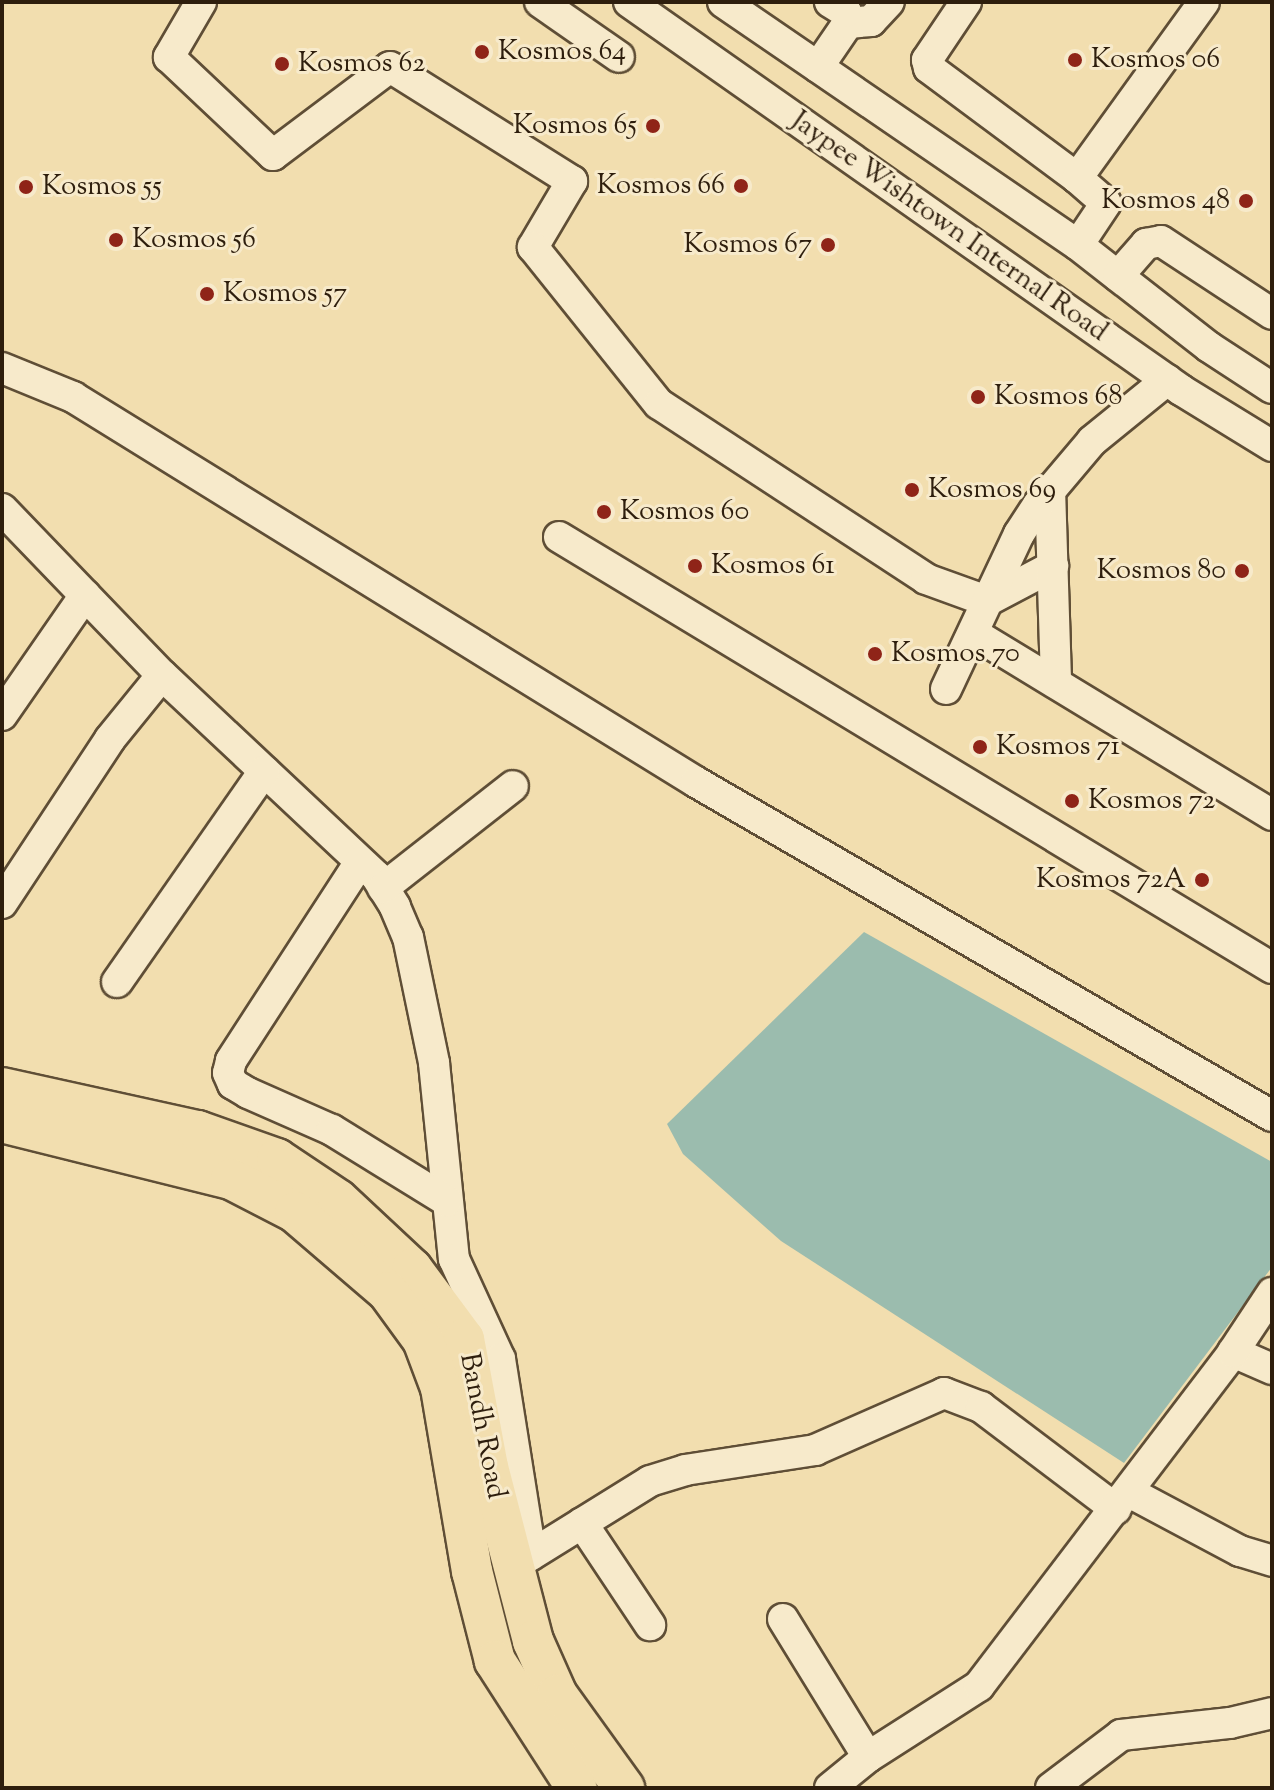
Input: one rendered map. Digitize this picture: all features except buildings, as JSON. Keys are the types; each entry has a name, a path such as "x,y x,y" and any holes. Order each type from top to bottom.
{"main road":[{"name":"Bandh Road","path":"2,1088 198,1131 277,1159 379,1235 464,1339 522,1560 533,1641 557,1695 624,1788"},
{"name":"Bandh Road","path":"2,1122 231,1179 295,1212 388,1292 423,1340 441,1388 472,1571 495,1661 577,1788"},
{"path":"495,1661 533,1641"}],"street":[{"path":"201,2 169,57 273,155 390,67 572,181 533,247 659,404 926,579 987,601 1053,566"},
{"path":"540,2 619,57"},
{"name":"Jaypee Wishtown Internal Road","path":"629,2 1167,380 1272,446"},
{"name":"Jaypee Wishtown Internal Road","path":"723,2 1078,245 1272,388"},
{"path":"818,67 839,12 871,21 889,2"},
{"path":"966,2 927,60 929,68 1106,203 1078,245"},
{"path":"1077,178 1204,2"},
{"path":"1118,276 1146,244 1161,241 1272,314"},
{"path":"2,368 73,397 696,782 1272,1116"},
{"path":"946,689 1019,534 1050,489 1092,441 1167,380"},
{"path":"1050,489 1056,683"},
{"path":"2,509 162,675 360,862 383,888 408,937 434,1063 454,1259 489,1330 505,1380 522,1560 650,1481 685,1470 815,1450 944,1393 981,1407 1122,1500 1272,1561"},
{"path":"559,537 1272,968"},
{"path":"2,715 85,595"},
{"path":"973,633 1272,815"},
{"path":"2,903 110,739 162,675"},
{"path":"117,982 264,771"},
{"path":"383,888 513,786"},
{"path":"360,862 231,1061 228,1073 233,1084 248,1093 332,1130 447,1201"},
{"path":"830,1788 868,1757 979,1686 1233,1352 1272,1293"},
{"path":"1233,1352 1272,1369"},
{"path":"582,1523 650,1625"},
{"path":"783,1619 868,1757"},
{"path":"1051,1788 1121,1735 1230,1723 1272,1713"}],"shaded area":[{"path":"864,932 1272,1162 1272,1267 1124,1463 781,1241 683,1154 667,1124"}],"place":[{"name":"Kosmos 64","path":"482,52"},
{"name":"Kosmos 06","path":"1075,60"},
{"name":"Kosmos 62","path":"282,64"},
{"name":"Kosmos 65","path":"653,126"},
{"name":"Kosmos 66","path":"741,186"},
{"name":"Kosmos 55","path":"26,187"},
{"name":"Kosmos 48","path":"1246,201"},
{"name":"Kosmos 56","path":"116,240"},
{"name":"Kosmos 67","path":"828,245"},
{"name":"Kosmos 57","path":"207,294"},
{"name":"Kosmos 68","path":"978,397"},
{"name":"Kosmos 69","path":"912,490"},
{"name":"Kosmos 60","path":"604,512"},
{"name":"Kosmos 61","path":"695,566"},
{"name":"Kosmos 80","path":"1242,571"},
{"name":"Kosmos 70","path":"875,654"},
{"name":"Kosmos 71","path":"980,747"},
{"name":"Kosmos 72","path":"1072,801"},
{"name":"Kosmos 72A","path":"1202,880"}]}
